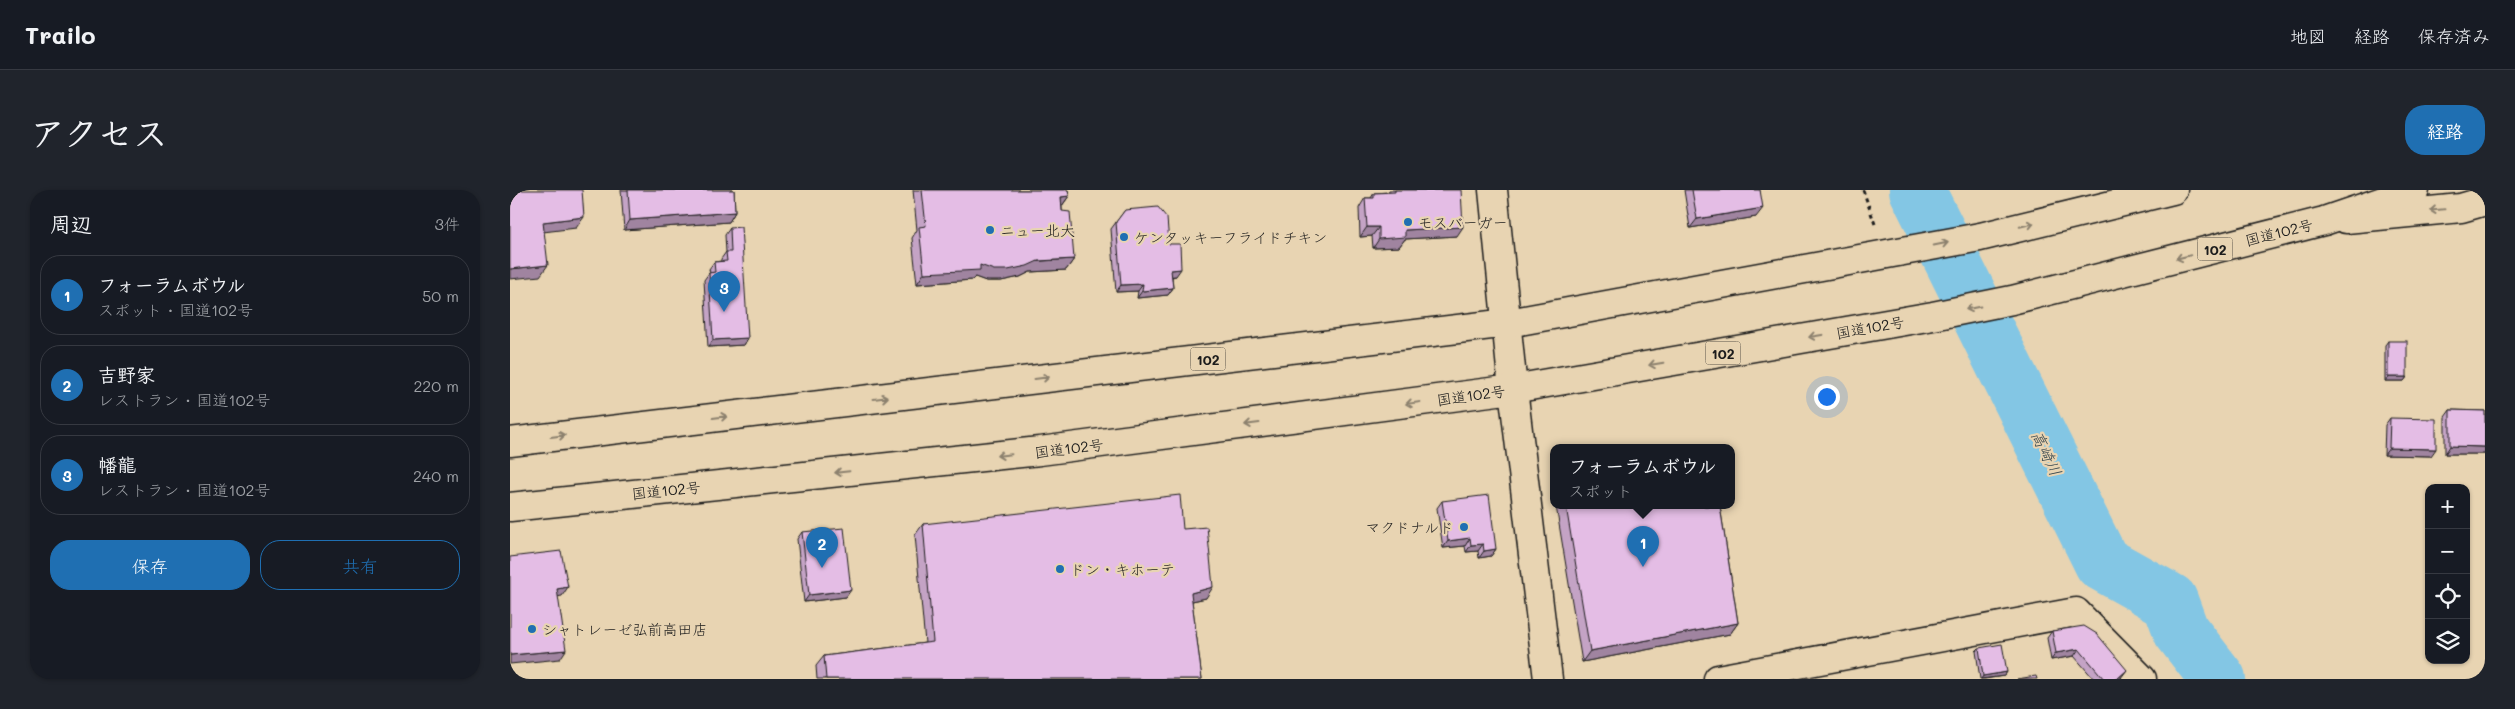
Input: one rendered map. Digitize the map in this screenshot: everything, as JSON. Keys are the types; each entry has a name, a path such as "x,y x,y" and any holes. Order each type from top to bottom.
{"main road":[{"path":"1494,190 1514,390 1548,679"},
{"name":"102","path":"510,442 1508,323 1980,236 2173,190"},
{"name":"国道102号","path":"510,507 1040,452 1514,390 1933,316 2012,300 2324,221 2415,190"},
{"path":"2324,221 2461,208 2485,201"},
{"path":"1718,679 1820,670 2076,612 2142,679"}],"path":[{"path":"1863,190 1894,253"}],"building":[{"path":"510,190 582,190 584,217 543,222 548,265 510,269"},
{"path":"628,190 734,190 735,212 630,220"},
{"name":"ニュー北大","path":"922,190 1068,190 1069,196 1061,197 1062,211 1070,212 1074,259 1038,261 1027,266 1008,270 994,270 980,265 980,270 924,273 919,227 926,226"},
{"name":"モスバーガー","path":"1395,190 1461,190 1463,227 1405,230 1405,237 1379,239 1379,227 1367,227 1365,198 1374,198 1374,193 1395,192"},
{"path":"1692,190 1760,190 1763,208 1697,219"},
{"path":"1158,207 1167,218 1169,244 1180,244 1181,269 1171,270 1173,288 1142,291 1143,284 1121,285 1116,222 1125,210"},
{"path":"741,227 748,338 713,340 709,273 715,272 714,262 727,261 726,252 731,252 730,228"},
{"path":"2388,341 2407,341 2407,377 2388,377"},
{"path":"2450,410 2485,411 2485,447 2450,446"},
{"path":"2390,418 2436,419 2436,449 2389,448"},
{"name":"ドン・キホーテ","path":"1180,495 1183,529 1207,527 1213,587 1191,593 1202,679 826,679 824,656 933,642 923,524"},
{"name":"マクドナルド","path":"1489,495 1496,549 1484,551 1483,544 1471,545 1470,538 1448,541 1442,501"},
{"path":"1566,509 1720,509 1738,623 1590,651"},
{"path":"844,528 851,590 809,595 802,532"},
{"name":"シャトレーゼ弘前高田店","path":"561,551 568,587 557,589 566,650 510,655 510,557"},
{"path":"2084,626 2097,634 2127,670 2117,679 2104,679 2079,649 2056,653 2052,631"},
{"path":"2002,644 2007,672 1983,676 1979,648"},
{"path":"2036,676 2037,679 2017,679"}],"waterway":[{"name":"高崎川","path":"1917,190 2102,563 2170,601 2181,631 2218,679"}],"place":[{"name":"モスバーガー","path":"1408,222"},
{"name":"ニュー北大","path":"990,230"},
{"name":"ケンタッキーフライドチキン","path":"1124,237"},
{"name":"幡龍","path":"724,312"},
{"name":"マクドナルド","path":"1464,527"},
{"name":"フォーラムボウル","path":"1643,567"},
{"name":"吉野家","path":"822,568"},
{"name":"ドン・キホーテ","path":"1060,569"},
{"name":"シャトレーゼ弘前高田店","path":"532,629"}]}
